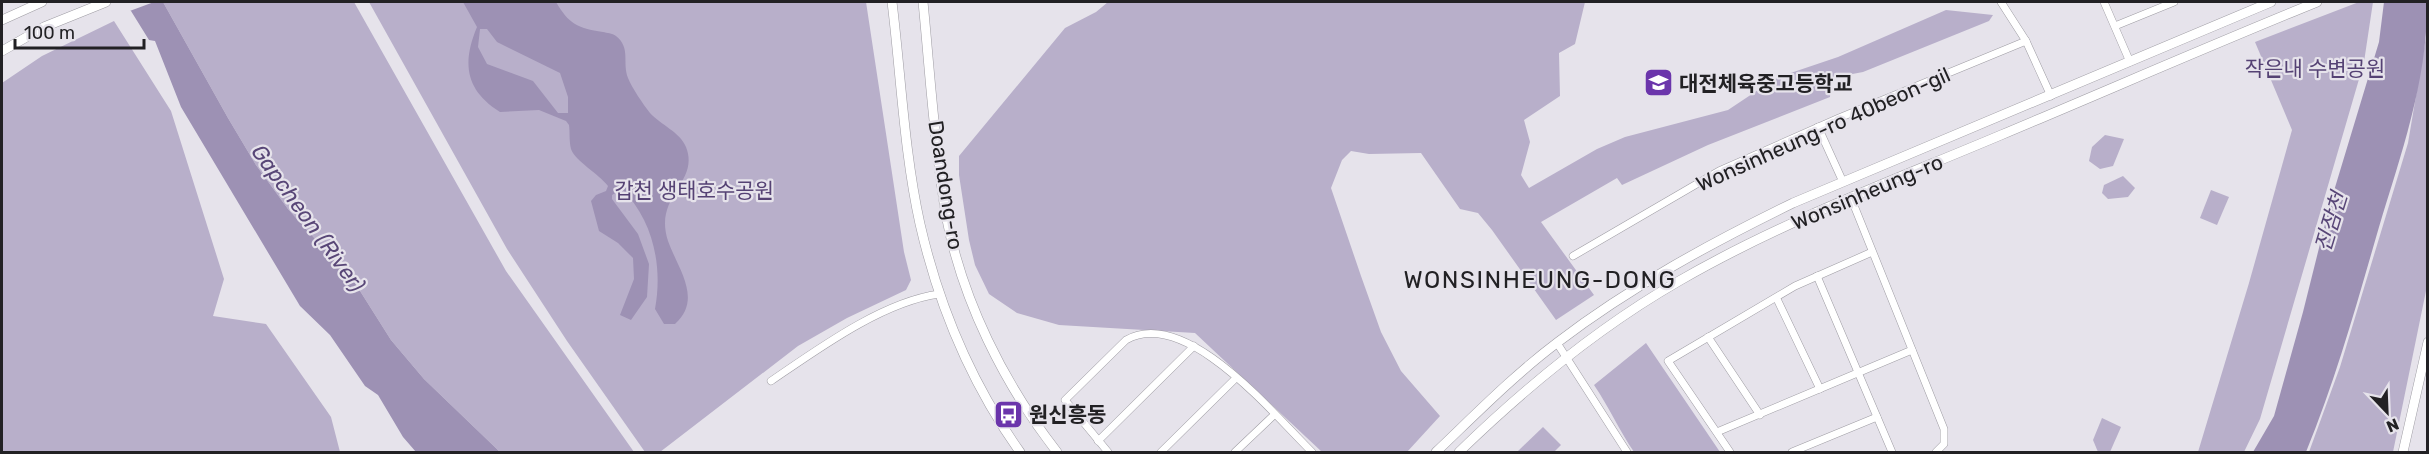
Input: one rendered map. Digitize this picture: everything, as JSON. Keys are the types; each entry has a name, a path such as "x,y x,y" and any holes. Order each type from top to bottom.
{"street":[{"path":"2,20 42,2"},
{"path":"2,51 44,27 106,2"},
{"path":"892,2 920,222 939,294 951,327 984,396 1020,453"},
{"name":"Doandong-ro","path":"923,2 939,162 947,216 959,265 970,298 992,347 1035,423 1057,453"},
{"path":"2001,2 2026,41 2051,96"},
{"path":"2104,2 2130,62"},
{"path":"2115,26 2160,4 2174,2"},
{"name":"Wonsinheung-ro","path":"1436,453 1557,343 1677,263 1755,222 1843,182 2051,96 2259,4 2271,2"},
{"name":"Wonsinheung-ro","path":"1459,453 1509,404 1566,357 1678,282 1760,238 2317,2"},
{"path":"2259,4 2267,22"},
{"name":"Wonsinheung-ro 40beon-gil","path":"1573,256 1719,171 1818,127 2026,41"},
{"path":"1818,127 1843,182"},
{"path":"1851,198 1944,429 1944,444 1936,453"},
{"path":"1730,453 1668,361 1817,276 1872,252"},
{"path":"1817,276 1892,453"},
{"path":"771,381 869,321 912,300 939,294"},
{"path":"1777,299 1820,389"},
{"path":"1108,453 1065,400 1126,340 1137,333 1177,338 1212,357 1274,415 1309,452"},
{"path":"1708,337 1760,415"},
{"path":"2403,453 2427,342"},
{"path":"1557,343 1627,453"},
{"path":"1098,441 1194,346"},
{"path":"1717,432 1912,350"},
{"path":"1161,453 1236,378"},
{"path":"1235,453 1274,415"},
{"path":"1792,453 1877,417"}],"green space":[{"path":"163,2 354,2 506,271 634,452 500,452 424,379 391,340 355,283 288,209 256,165"},
{"name":"갑천 생태호수공원","path":"369,2 866,2 904,252 911,280 906,290 847,318 798,346 660,452 645,452 567,341 507,249"},
{"path":"1108,2 1585,2 1575,44 1559,53 1560,96 1524,120 1530,142 1521,175 1529,188 1597,149 1625,137 1728,110 1776,78 1838,57 1946,10 1993,15 1989,21 1863,72 1831,78 1830,97 1708,145 1622,185 1617,178 1541,222 1594,295 1556,320 1492,230 1478,213 1460,209 1421,153 1369,154 1351,151 1342,160 1331,188 1381,332 1401,371 1440,416 1407,452 1322,452 1195,333 1059,325 1017,313 989,294 975,265 959,175 959,156 1065,28 1096,12"},
{"name":"작은내 수변공원","path":"2359,2 2373,2 2364,62 2260,419 2244,452 2198,452 2292,130 2255,42"},
{"path":"114,21 171,111 224,279 213,316 266,324 331,417 340,452 2,452 2,83 42,56"},
{"name":"작은내 수변공원","path":"2427,31 2427,286 2393,452 2309,452 2340,367 2408,143"},
{"path":"2105,135 2124,139 2113,166 2100,169 2089,161 2092,147"},
{"path":"2123,176 2135,188 2128,197 2108,199 2102,193 2104,185"},
{"path":"2211,190 2229,197 2217,225 2200,218"},
{"path":"1646,343 1720,452 1634,452 1594,385"},
{"path":"2102,418 2121,427 2110,452 2098,452 2093,440"},
{"path":"1543,427 1561,445 1554,452 1517,452"}],"water":[{"path":"120,2 163,2 256,165 288,209 355,283 391,340 424,379 500,452 416,452 403,437 378,395 365,386 330,335 300,306 181,107 155,41 149,40 131,11"},
{"path":"463,2 556,2 565,15 580,27 613,34 621,41 625,50 626,72 632,86 650,113 683,142 689,159 683,180 666,212 665,225 668,241 682,273 688,294 683,314 675,324 664,324 655,309 658,276 653,244 641,215 633,201 622,189 612,195 612,199 638,234 649,264 647,297 631,320 620,315 634,279 633,258 618,243 599,231 591,201 596,195 606,191 608,186 573,154 570,146 569,125 566,121 539,110 500,112 488,104 473,85 468,64 469,52 477,27","holes":["480,29 487,29 497,42 560,73 568,97 568,113 558,113 533,81 487,64 478,47"]},
{"name":"진잠천","path":"2384,2 2427,2 2423,59 2404,144 2346,341 2306,452 2253,452 2274,416 2330,204 2379,42"}],"pier":[{"path":"117,2 154,2 127,12"}],"place":[{"name":"대전체육중고등학교","path":"1658,83"},
{"name":"원신흥동","path":"1008,414"}],"district":[{"name":"WONSINHEUNG-DONG","path":"1540,280"}],"water label":[{"name":"Gapcheon (River)","path":"308,218"}]}
